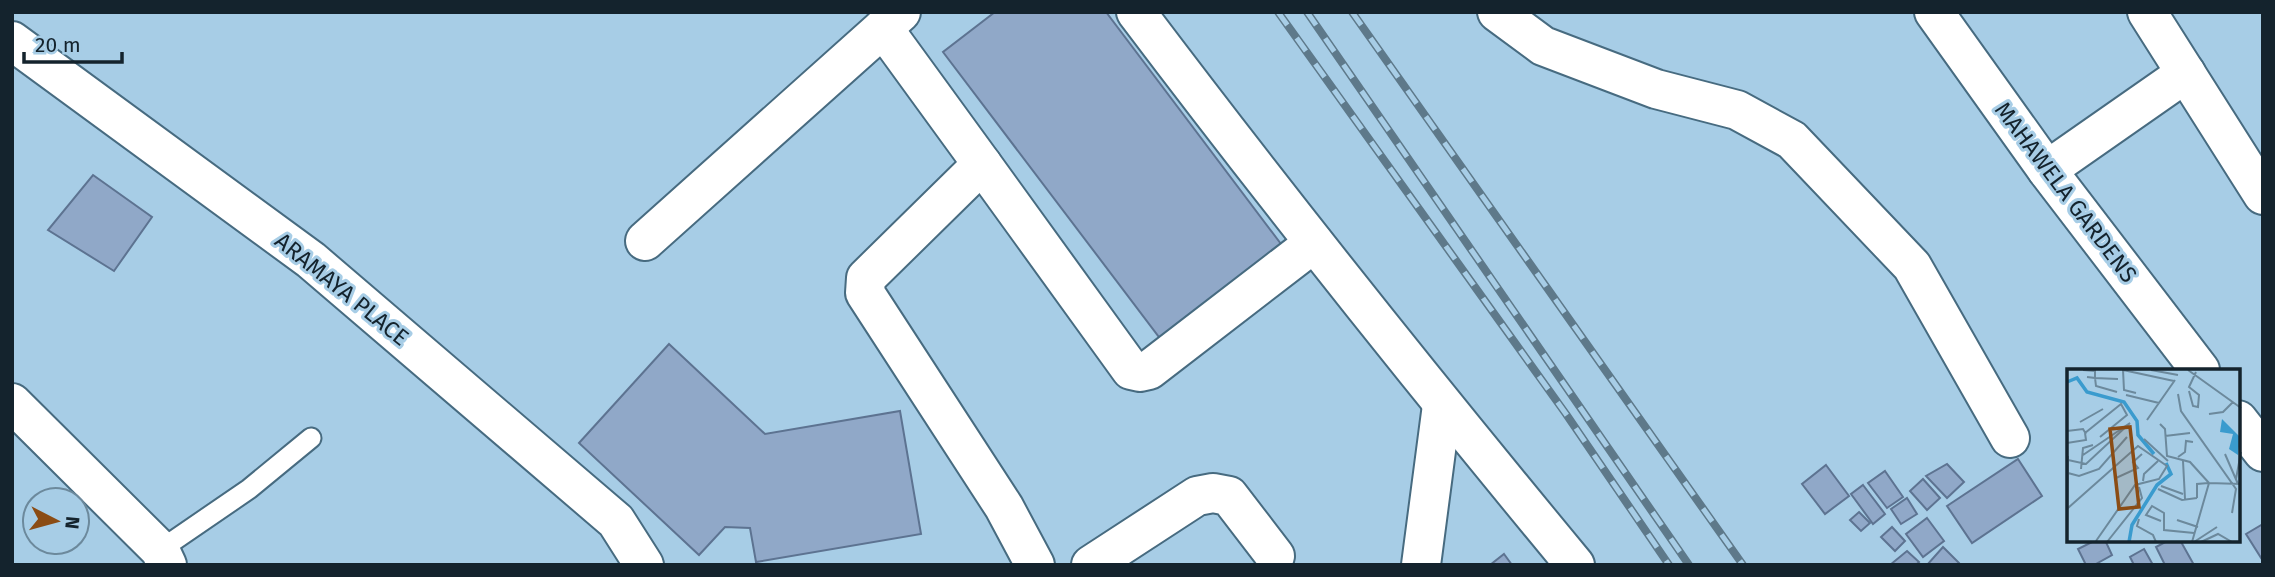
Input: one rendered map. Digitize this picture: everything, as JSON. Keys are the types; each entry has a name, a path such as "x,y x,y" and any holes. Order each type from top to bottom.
{"street":[{"path":"1136,12 1241,152 1442,405 1575,565"},
{"path":"1497,12 1543,46 1656,89 1737,110 1792,140 1912,266 2010,438"},
{"name":"MAHAWELA GARDENS","path":"1934,12 2047,170 2199,369"},
{"path":"2147,12 2263,195"},
{"path":"645,241 892,20 982,164 1131,370 1149,370 1314,243"},
{"name":"ARAMAYA PLACE","path":"12,41 311,260 616,521 645,565"},
{"path":"2047,170 2186,73"},
{"path":"982,164 866,278 865,292 1004,507 1035,565"},
{"path":"12,403 163,558"},
{"path":"1422,565 1442,405"},
{"path":"2240,423 2263,452"},
{"path":"1091,565 1197,496 1213,493 1230,496 1273,562"}],"lane":[{"path":"163,558 311,438"}],"building":[{"path":"995,12 1106,12 1284,248 1162,341 943,52"},
{"path":"93,175 152,217 114,271 48,230"},
{"path":"669,344 765,434 900,411 921,534 756,562 750,528 725,527 699,555 579,443"},
{"path":"2018,459 2042,496 1972,543 1947,506"},
{"path":"1947,464 1964,482 1947,498 1926,476"},
{"path":"1826,465 1849,496 1825,514 1802,484"},
{"path":"1885,471 1903,497 1887,508 1868,483"},
{"path":"1923,479 1940,498 1927,510 1910,491"},
{"path":"1863,485 1885,514 1873,524 1851,494"},
{"path":"1907,498 1917,514 1901,524 1891,509"},
{"path":"1859,512 1870,523 1861,531 1850,520"},
{"path":"1927,518 1944,541 1923,557 1906,534"},
{"path":"2263,524 2263,561 2246,534"},
{"path":"1892,527 1905,541 1895,551 1881,537"},
{"path":"2092,542 2106,542 2112,555 2094,565 2086,565 2078,549"},
{"path":"2165,542 2181,542 2194,565 2165,565 2156,547"},
{"path":"1943,547 1958,565 1927,565"},
{"path":"2144,549 2153,565 2134,565 2130,557"},
{"path":"1907,551 1919,562 1916,565 1890,565"},
{"path":"1504,554 1512,565 1490,565"}],"railway":[{"path":"1278,12 1566,414 1669,565"},
{"path":"1307,12 1689,565"},
{"path":"1352,12 1743,565"}]}
